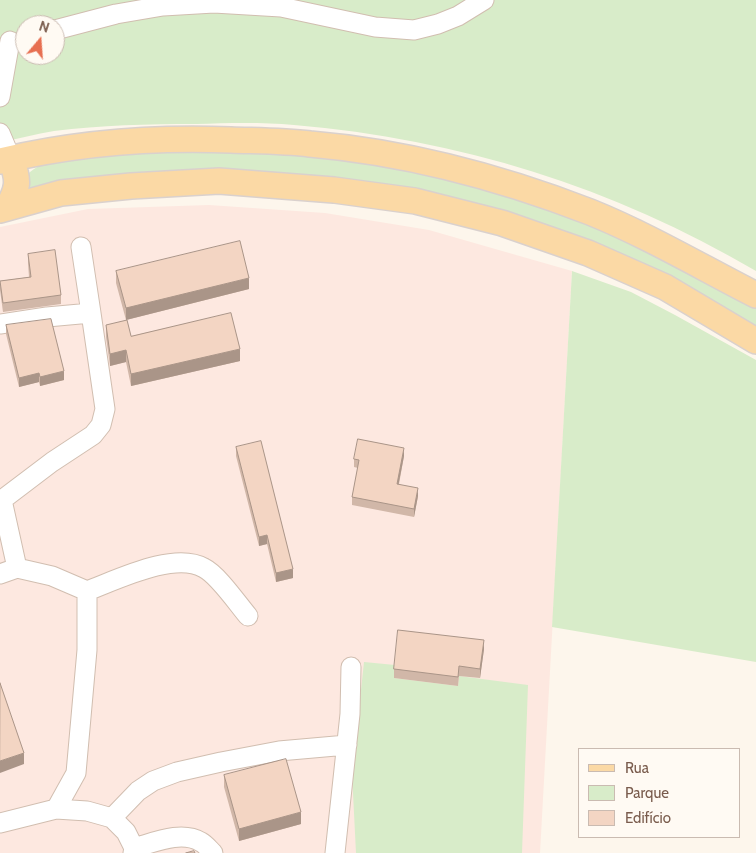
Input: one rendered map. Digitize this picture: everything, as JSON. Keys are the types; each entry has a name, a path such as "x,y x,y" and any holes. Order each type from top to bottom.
{"main road":[{"path":"4,209 16,191 18,181 5,160 80,147 147,140 204,139 312,144 381,153 488,179 551,198 656,242 756,295"},
{"path":"4,209 61,193 130,186 219,181 334,190 415,201 502,223 588,253 665,287 756,341"}],"lane":[{"path":"65,27 116,14 163,6 214,3 281,8 375,27 414,30 438,24 458,16 484,0"},
{"path":"0,97 12,40"},
{"path":"0,133 5,160"},
{"path":"81,247 105,409 101,425 93,436 52,462 1,500 9,571 52,576 87,591 166,564 194,564 205,568 214,575 248,616"},
{"path":"0,324 47,316 91,313"},
{"path":"56,809 76,773 87,650 87,591"},
{"path":"335,853 350,714 351,667"},
{"path":"112,818 138,791 153,781 177,772 279,751 347,746"},
{"path":"0,823 56,809 87,811 112,818 126,832 133,851 173,838 191,838 202,842 213,853"}],"shaded area":[{"path":"209,205 325,213 429,230 572,271 540,853 0,853 0,227 88,209"}],"green space":[{"path":"0,0 756,0 756,271 702,241 647,215 590,192 533,172 475,155 416,142 355,132 270,123 142,125 89,127 54,131 0,142"},
{"path":"235,151 354,158 517,195 669,258 756,307 756,332 412,194 32,192 23,188 26,177 31,171 52,162 133,153"},
{"path":"572,271 631,292 756,360 756,662 552,627"},
{"path":"364,662 395,665 394,678 458,686 459,676 528,685 522,853 356,853 352,773"}],"building":[{"path":"240,241 249,278 126,308 116,271"},
{"path":"55,250 61,295 3,303 0,281 31,277 28,254"},
{"path":"231,313 240,349 131,374 126,350 110,354 106,325 127,320 131,336"},
{"path":"51,319 64,371 40,377 39,373 19,378 6,325"},
{"path":"358,439 404,448 397,484 418,488 414,509 352,497 359,460 354,459"},
{"path":"261,441 293,569 276,573 267,535 259,537 236,447"},
{"path":"398,630 484,640 480,669 459,666 458,677 394,669"},
{"path":"0,683 24,753 0,761"},
{"path":"286,759 301,812 239,829 224,775"}]}
